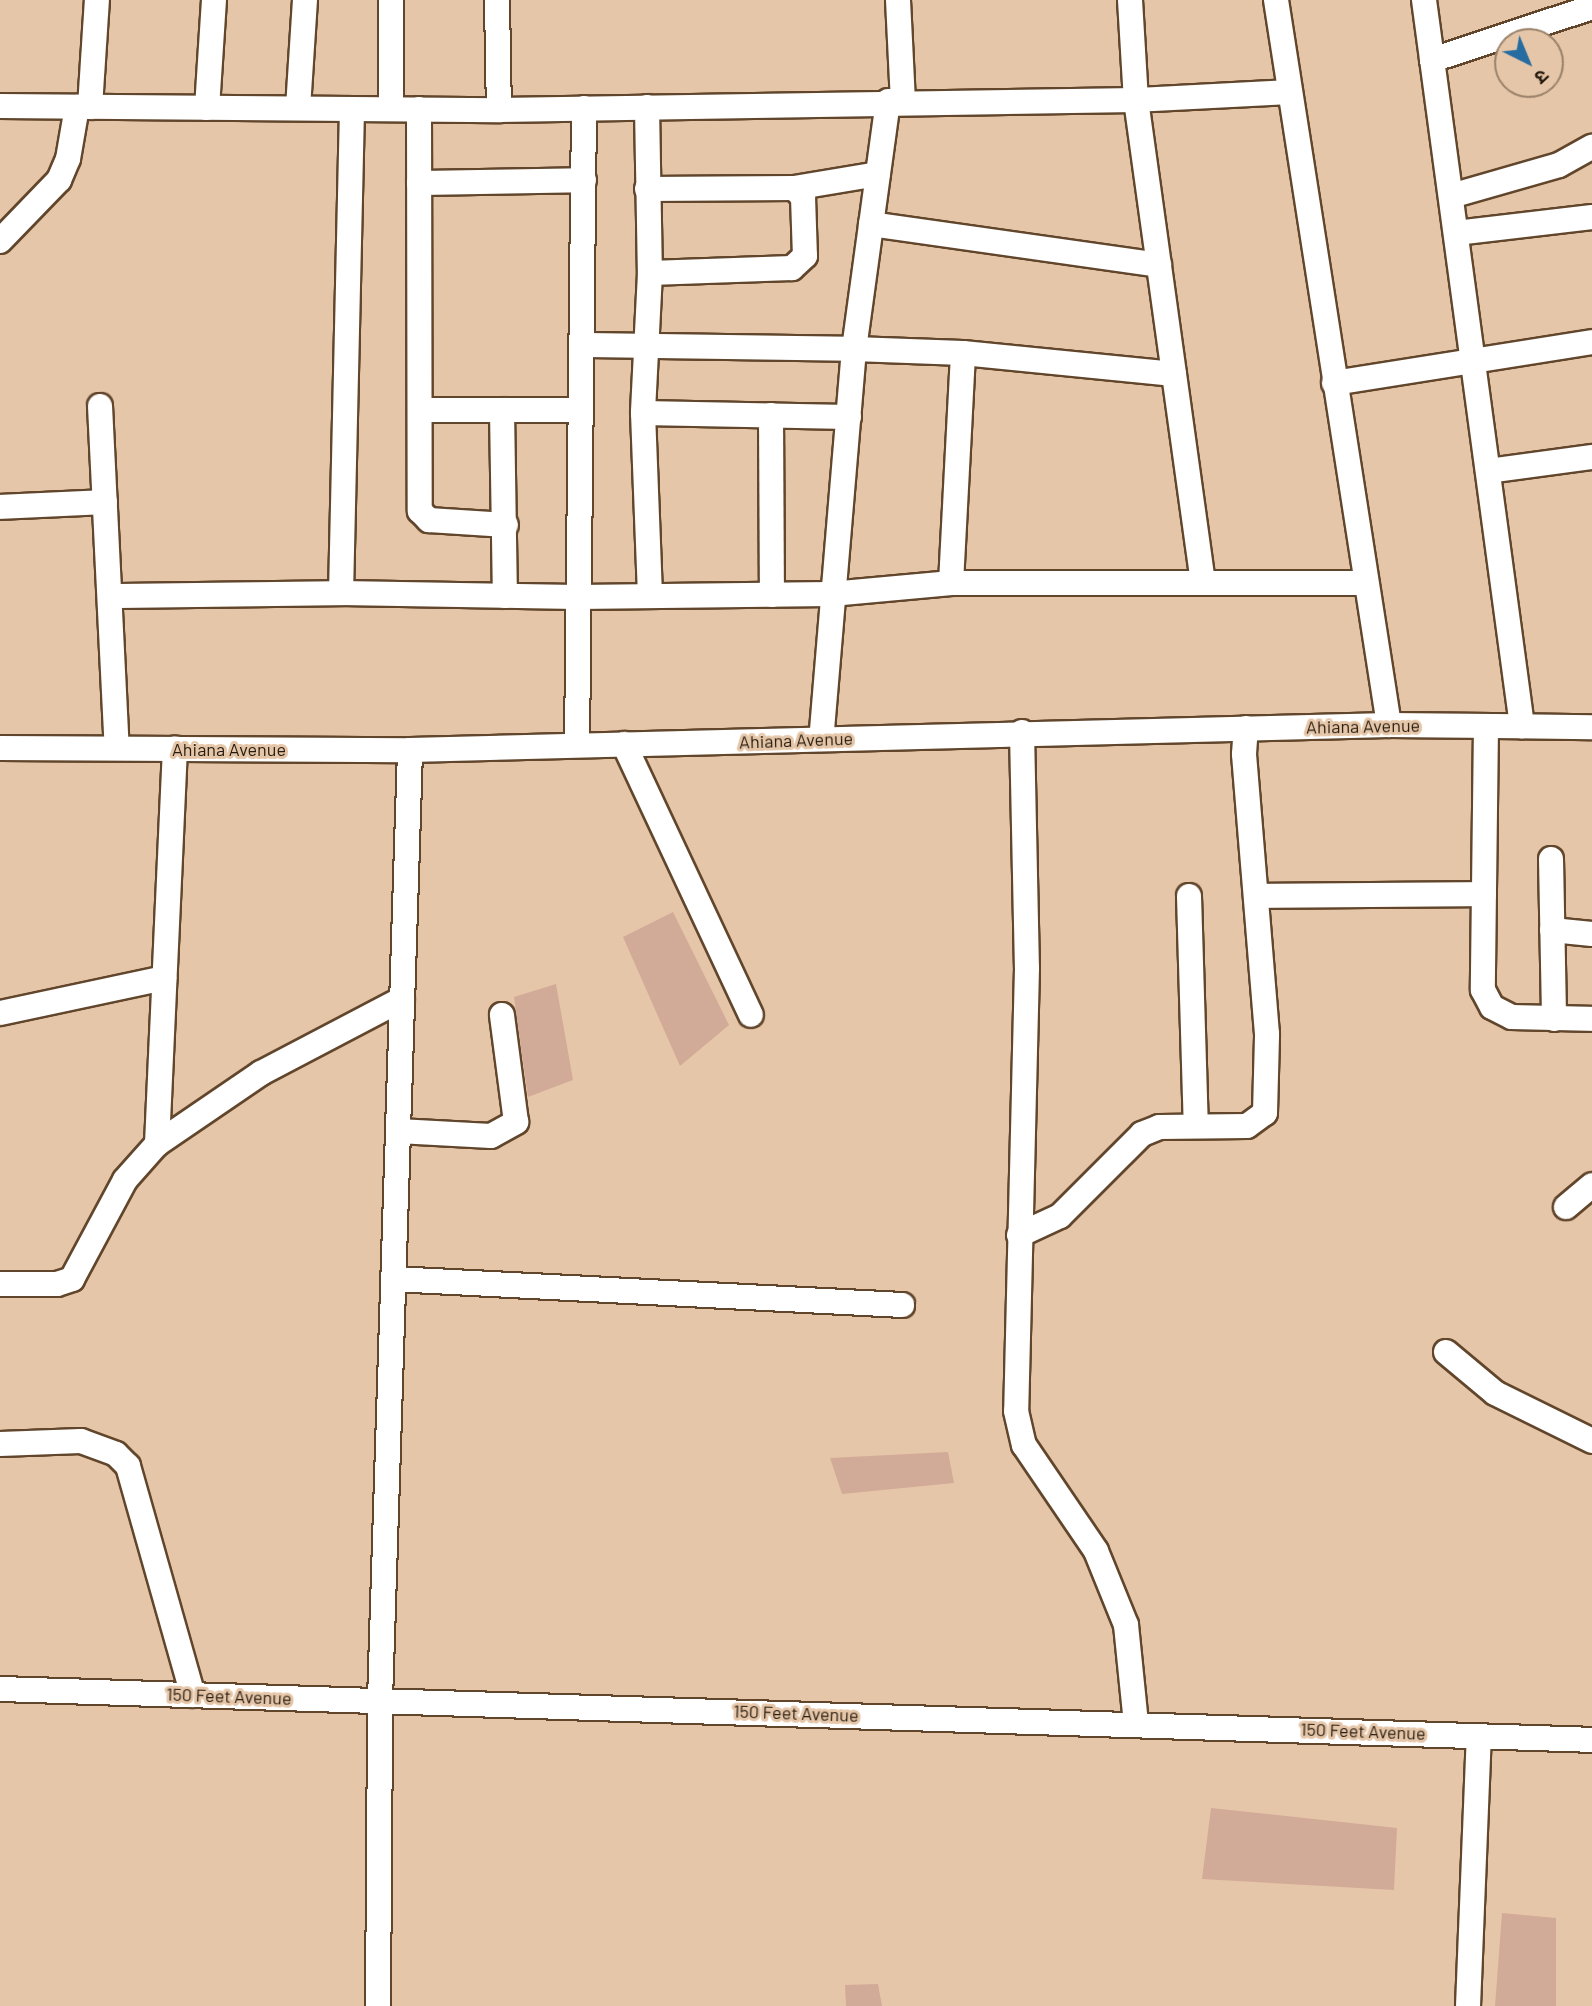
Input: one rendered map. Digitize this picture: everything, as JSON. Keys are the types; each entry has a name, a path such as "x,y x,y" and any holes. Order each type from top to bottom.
{"street":[{"path":"0,241 59,180 68,159 84,107 97,0"},
{"path":"207,108 214,0"},
{"path":"298,108 305,0"},
{"path":"391,0 391,109"},
{"path":"499,110 496,0 519,0"},
{"path":"821,739 831,594 855,349 878,174 896,101 898,0"},
{"path":"1130,0 1136,100 1203,582"},
{"path":"1276,0 1288,92 1389,725"},
{"path":"1424,0 1522,726"},
{"path":"1433,60 1592,8"},
{"path":"0,106 499,110 896,101 1136,100 1288,92"},
{"path":"647,107 649,273 643,413 650,596"},
{"path":"341,593 352,108"},
{"path":"576,745 584,108"},
{"path":"419,109 422,515 429,520 506,525"},
{"path":"1451,197 1559,165 1592,147"},
{"path":"647,188 794,188 878,174"},
{"path":"419,183 584,180"},
{"path":"649,273 799,265 804,256 803,197 794,188"},
{"path":"1456,233 1592,216"},
{"path":"871,224 1159,265"},
{"path":"1334,383 1592,342"},
{"path":"582,345 963,353 1174,374"},
{"path":"951,583 963,353"},
{"path":"100,406 117,748"},
{"path":"422,410 581,410"},
{"path":"502,410 506,525 505,596"},
{"path":"643,413 849,417"},
{"path":"771,415 772,595"},
{"path":"1488,471 1592,457"},
{"path":"0,507 106,502"},
{"path":"111,596 341,593 577,597 772,595 831,594 951,583 1366,583"},
{"name":"Ahiana Avenue","path":"0,748 410,750 1022,732 1389,725 1592,727"},
{"path":"1486,726 1483,990 1492,1007 1512,1017 1592,1019"},
{"path":"1019,1235 1060,1216 1142,1134 1159,1127 1247,1126 1265,1113 1267,1034 1244,754 1246,728"},
{"path":"1022,732 1027,968 1016,1411 1024,1446 1101,1563 1126,1625 1136,1724"},
{"path":"624,744 751,1015"},
{"path":"157,1144 175,748"},
{"path":"379,2006 380,1700 410,750"},
{"path":"1551,859 1554,1019"},
{"path":"1257,896 1484,894"},
{"path":"1189,896 1196,1126"},
{"path":"1552,930 1592,934"},
{"path":"0,1013 164,978"},
{"path":"0,1284 57,1284 72,1279 125,1180 157,1144 261,1073 402,999"},
{"path":"398,1130 491,1136 516,1122 502,1015"},
{"path":"1566,1207 1592,1185"},
{"path":"393,1279 902,1305"},
{"path":"1446,1352 1495,1393 1592,1441"},
{"path":"0,1444 81,1441 116,1454 128,1466 192,1695"},
{"name":"150 Feet Avenue","path":"0,1689 1592,1740"},
{"path":"1468,2006 1479,1736"}],"building":[{"path":"673,912 729,1025 680,1066 623,937"},
{"path":"556,984 573,1080 528,1097 514,997"},
{"path":"948,1452 954,1483 842,1494 830,1458"},
{"path":"1211,1808 1397,1828 1394,1890 1202,1879"},
{"path":"1502,1913 1556,1918 1556,2006 1495,2006"},
{"path":"878,1984 882,2006 846,2006 845,1985"}]}
